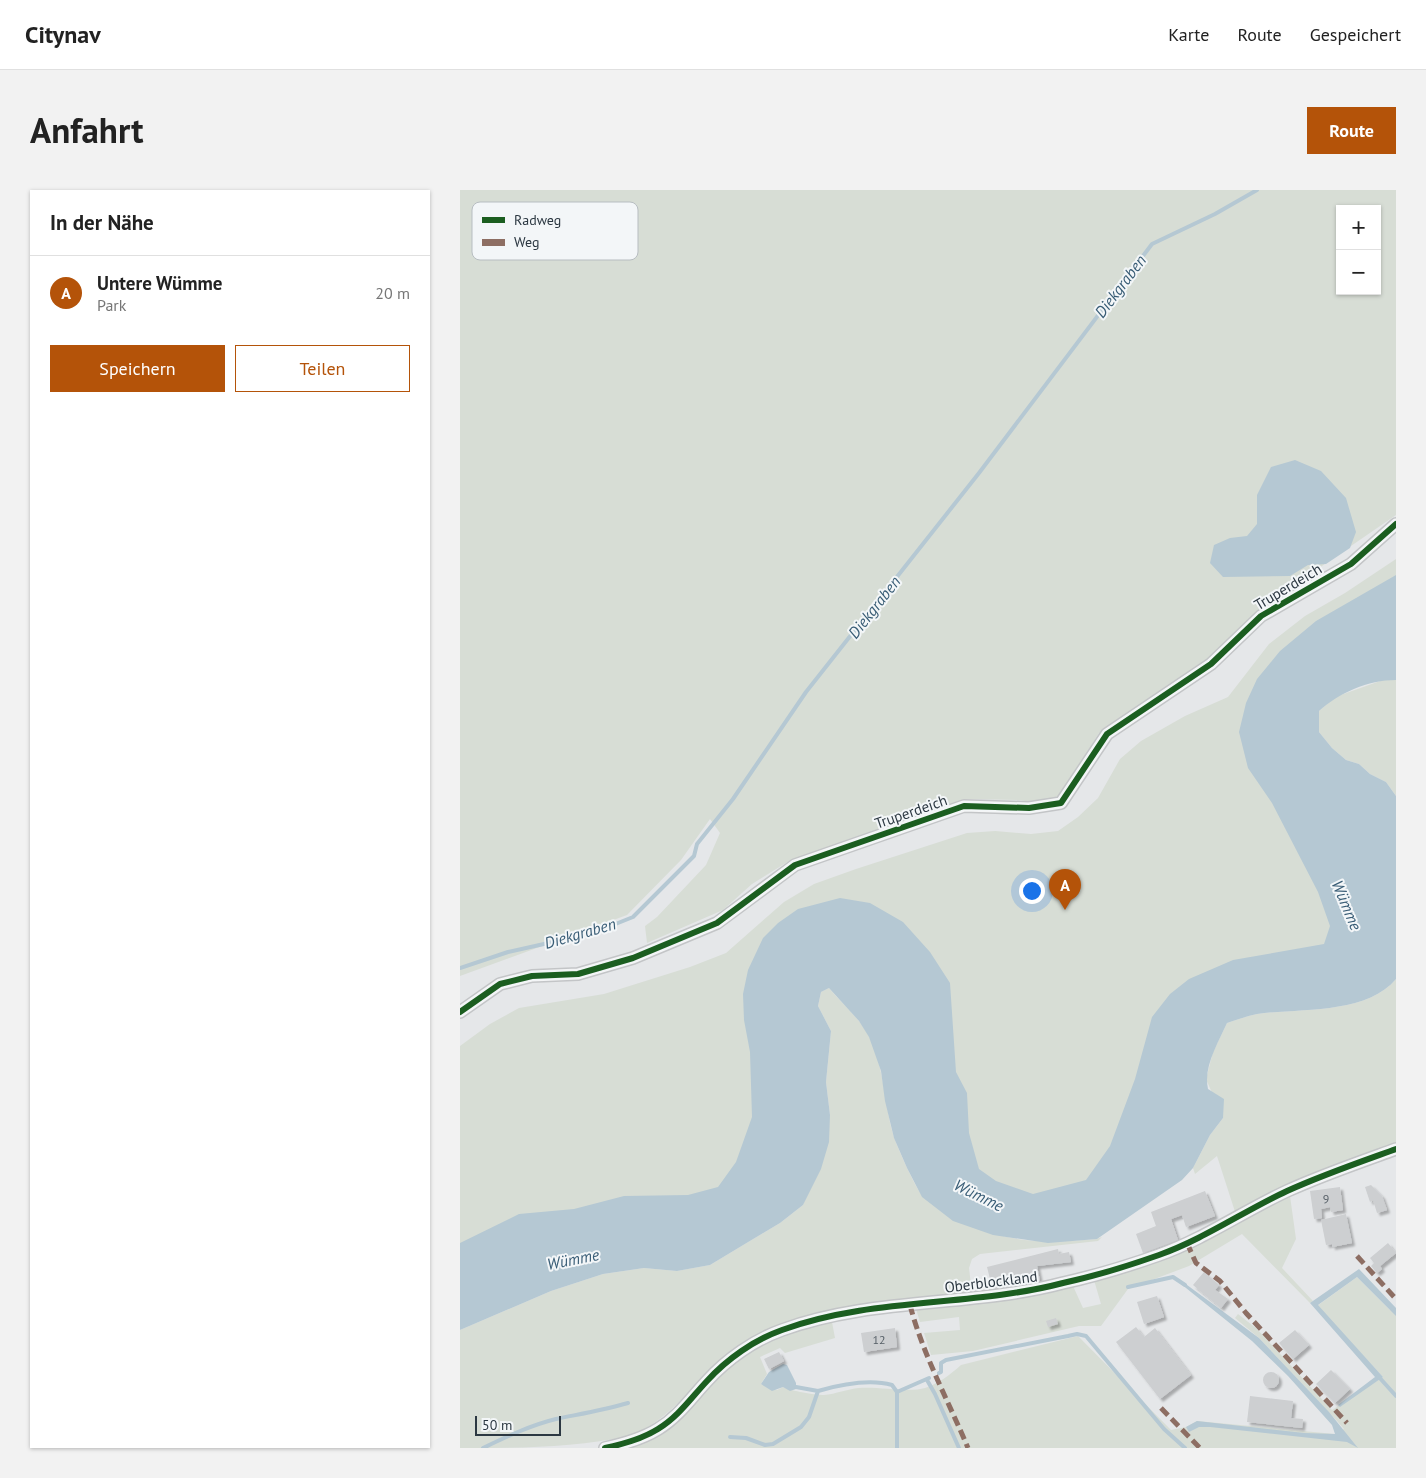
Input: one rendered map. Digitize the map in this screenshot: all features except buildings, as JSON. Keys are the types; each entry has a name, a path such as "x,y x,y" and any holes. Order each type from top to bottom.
{"street":[{"name":"Truperdeich","path":"460,1012 500,984 532,976 578,974 633,958 717,923 795,865 964,806 1029,808 1061,803 1107,734 1211,664 1260,616 1351,564 1396,524"},
{"name":"Oberblockland","path":"606,1448 643,1437 659,1429 682,1410 726,1362 752,1344 781,1330 811,1321 863,1311 1009,1295 1064,1284 1142,1260 1187,1243 1287,1191 1396,1149"}],"shaded area":[{"path":"460,190 1396,190 1396,515 1264,606 1207,663 1099,733 1060,795 1041,804 1020,800 967,799 789,861 752,884 723,910 647,943 645,926 657,917 706,865 720,833 710,819 681,860 627,915 460,976"},
{"path":"1396,559 1396,619 1275,711 1357,933 1226,984 1110,1186 1000,1207 909,1075 809,939 749,1199 460,1277 460,1046 490,1024 519,1008 604,994 690,967 726,953 784,902 814,884 967,833 995,831 1031,834 1058,831 1078,817 1098,798 1120,759 1141,741 1185,716 1228,697 1269,644 1305,616 1345,593"},
{"path":"1383,680 1396,680 1396,796 1386,782 1370,774 1359,764 1346,760 1332,748 1319,732 1319,711 1335,697"},
{"path":"1396,979 1396,1145 1307,1178 1309,1189 1290,1196 1296,1239 1282,1268 1313,1301 1310,1303 1242,1234 1189,1266 1128,1289 1101,1326 1079,1326 973,1351 931,1355 924,1333 960,1330 959,1317 920,1322 916,1309 1010,1300 1073,1286 1083,1308 1101,1304 1094,1280 1238,1221 1217,1156 1195,1174 1193,1168 1210,1135 1223,1118 1206,1079 1213,1052 1227,1023 1257,1014 1331,1008 1350,1004 1367,999 1383,991"},
{"path":"829,988 866,1031 875,1049 895,1140 912,1178 924,1198 987,1231 1021,1240 1056,1241 1102,1237 1098,1241 980,1254 972,1259 969,1268 972,1294 879,1302 846,1307 813,1314 754,1336 716,1363 671,1410 644,1429 629,1436 567,1445 460,1448 460,1330 551,1291 603,1274 644,1268 677,1271 710,1265 780,1223 803,1205 830,1115 826,1082 831,1031 818,1006 821,992"},
{"path":"1357,1277 1390,1310 1396,1311 1396,1448 620,1448 633,1445 701,1385 756,1346 790,1331 832,1322 835,1338 785,1353 780,1348 760,1357 767,1374 761,1384 777,1390 783,1387 824,1395 859,1388 902,1390 925,1388 949,1375 961,1365 1078,1336 1171,1430 1186,1427 1197,1421 1335,1434 1344,1429 1259,1338 1235,1318 1238,1314 1257,1329 1332,1410 1383,1377 1317,1306"}],"water":[{"path":"1295,460 1321,471 1346,498 1356,532 1350,548 1326,564 1308,565 1290,576 1223,577 1210,563 1214,545 1230,538 1247,536 1257,524 1257,495 1271,467"},
{"name":"Wümme","path":"1396,575 1396,680 1365,685 1345,693 1327,704 1319,711 1319,732 1332,748 1346,760 1359,764 1370,774 1386,782 1396,796 1396,979 1383,991 1367,999 1350,1004 1331,1008 1257,1014 1227,1023 1212,1055 1207,1081 1208,1089 1224,1099 1223,1118 1210,1135 1193,1168 1182,1180 1097,1239 1048,1243 993,1235 953,1221 922,1197 894,1138 885,1101 881,1071 869,1037 859,1021 829,988 821,992 818,1006 831,1031 826,1082 830,1115 829,1142 821,1169 803,1205 780,1223 710,1265 677,1271 644,1268 603,1274 551,1291 460,1330 460,1243 519,1214 574,1209 624,1196 688,1195 718,1187 736,1162 752,1117 750,1052 744,1020 743,994 748,970 763,938 778,923 798,909 840,898 870,903 903,922 930,952 950,983 956,1072 967,1093 969,1133 979,1169 996,1181 1033,1194 1086,1180 1110,1146 1135,1079 1152,1017 1170,994 1189,979 1233,960 1324,944 1330,926 1318,892 1272,803 1248,768 1239,732 1246,703 1257,679 1280,651 1316,621"},
{"path":"1359,1269 1396,1308 1396,1316 1357,1277 1318,1305 1383,1377 1340,1407 1338,1405 1375,1377 1310,1303"},
{"path":"1183,1282 1259,1338 1329,1412 1358,1448 1347,1442 1210,1427 1199,1427 1189,1432 1186,1427 1197,1421 1304,1433 1335,1434 1332,1425 1288,1376 1252,1341 1181,1284"},
{"path":"783,1364 787,1365 796,1383 796,1389 790,1391 783,1387 772,1391 761,1384 769,1372"}],"waterway":[{"name":"Diekgraben","path":"460,968 508,952 593,933 633,917 694,856 697,844 733,799 806,692 979,473 1152,244 1215,214 1257,190"},
{"path":"1128,1287 1173,1277 1185,1285"},
{"path":"939,1373 941,1372 941,1363 946,1360 1077,1334 1086,1336 1164,1429 1185,1448"},
{"path":"1378,1376 1396,1396"},
{"path":"897,1448 897,1392 929,1378"},
{"path":"927,1380 959,1448"},
{"path":"730,1437 746,1438 765,1445 773,1444 801,1427 809,1417 818,1391 845,1385 883,1383 892,1385 897,1392"},
{"path":"796,1387 818,1391"},
{"path":"483,1448 519,1432 556,1419 628,1403"}],"marked path":[{"path":"1187,1243 1196,1263 1220,1281 1246,1313 1347,1423"},
{"path":"1357,1256 1396,1299"},
{"path":"910,1305 929,1360 968,1448"},
{"path":"1161,1408 1200,1448"}],"cycle path":[{"path":"460,1012 500,984 532,976 578,974 633,958 717,923 795,865 964,806 1029,808 1061,803 1107,734 1211,664 1261,616 1351,564 1396,524"},
{"path":"605,1448 633,1441 658,1429 678,1413 715,1373 732,1358 761,1339 782,1330 816,1319 851,1312 1028,1291 1111,1270 1176,1248 1287,1191 1396,1149"}],"place":[{"name":"Untere Wümme","path":"1065,910"}]}
